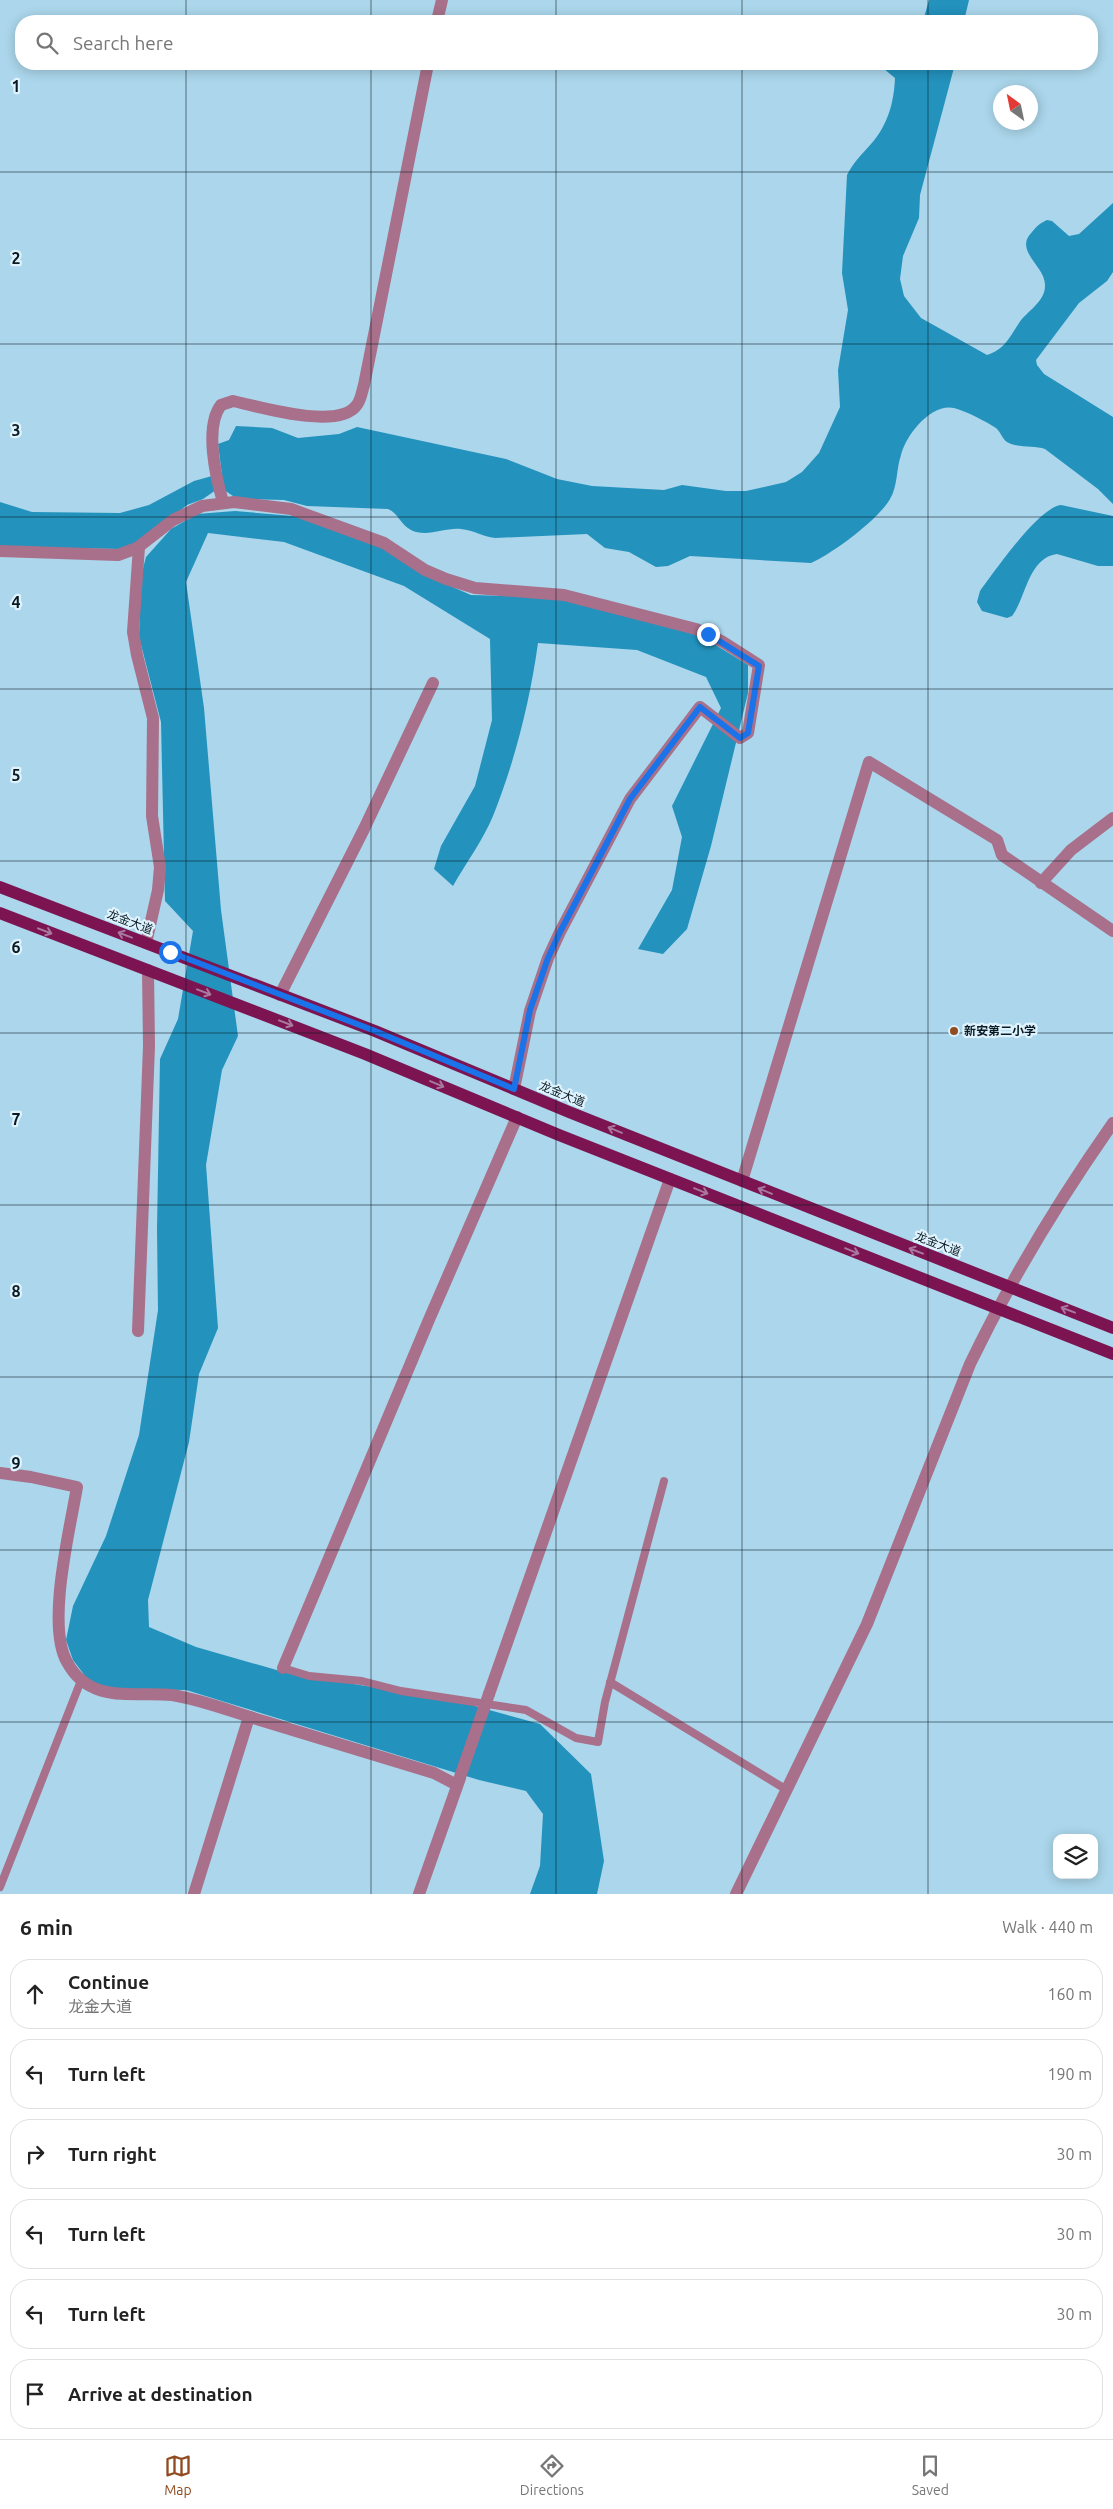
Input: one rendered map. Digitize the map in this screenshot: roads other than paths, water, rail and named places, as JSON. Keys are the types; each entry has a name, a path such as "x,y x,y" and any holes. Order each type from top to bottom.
{"main road":[{"name":"龙金大道","path":"0,887 280,995 1113,1328"},
{"path":"0,913 365,1054 670,1179 1113,1354"}],"street":[{"path":"438,15 442,0"},
{"path":"224,502 214,473 212,452 216,414 222,405 233,401 302,415 321,416 344,415 358,405 364,384 427,70"},
{"path":"0,551 118,555 139,547 173,520 192,510 224,502 291,508 384,542 435,575 476,588 548,592 696,629 723,642 759,666 748,733 740,738 700,707 630,799 548,958 530,1010 514,1089"},
{"path":"139,547 133,632 136,655 153,718 152,809 160,867 158,890 146,943"},
{"path":"280,995 364,829 433,683"},
{"path":"742,1181 869,762 997,840 1002,855 1113,931"},
{"path":"1041,883 1070,850 1113,818"},
{"path":"138,1331 149,1046 148,970"},
{"path":"283,1668 428,1322 517,1117"},
{"path":"736,1894 866,1624 970,1364 1009,1287 1058,1204 1113,1123"},
{"path":"419,1894 670,1179"},
{"path":"0,1473 31,1476 77,1487 58,1606 60,1643 64,1657 74,1672 90,1685 108,1693 174,1695 459,1780"},
{"path":"194,1894 249,1717"}],"lane":[{"path":"283,1668 309,1676 362,1681 402,1691 526,1710 576,1738 598,1742 610,1682 664,1481"},
{"path":"0,1887 82,1678"},
{"path":"610,1682 787,1790"}],"water":[{"path":"929,0 969,0 965,15 925,15"},
{"path":"885,70 953,70 920,195 919,218 903,256 900,279 904,296 921,318 987,355 993,353 1006,342 1022,319 1039,302 1044,292 1044,279 1026,246 1027,239 1032,232 1038,225 1047,220 1052,221 1069,236 1079,234 1113,203 1113,272 1107,281 1079,303 1036,360 1037,365 1044,374 1113,417 1113,504 1098,489 1045,449 1011,444 1005,441 996,428 954,408 937,410 928,415 914,430 899,460 893,494 876,516 866,526 831,552 811,563 690,556 668,566 656,567 629,552 605,548 587,534 495,538 461,529 423,533 408,528 388,509 307,506 284,500 244,499 233,496 224,490 218,444 229,440 236,426 272,428 298,438 339,434 357,427 506,459 557,479 592,486 664,490 682,485 726,491 746,491 786,482 802,472 819,453 840,407 838,370 848,310 842,273 847,175 877,137 886,121 895,78"},
{"path":"212,476 216,490 203,499 187,505 144,540 121,549 0,547 0,502 32,512 120,513 149,505 194,481"},
{"path":"1061,505 1113,516 1113,566 1098,566 1057,554 1047,557 1034,571 1012,616 1007,618 982,611 977,602 980,591 995,570 1029,528 1052,508"},
{"path":"235,511 305,517 377,544 425,575 471,595 556,597 701,636 748,665 748,693 711,846 687,929 663,954 638,949 672,890 682,837 672,806 721,708 706,677 637,650 538,643 521,731 501,795 484,834 453,886 434,869 441,846 475,786 492,720 490,639 404,586 284,542 208,533 186,582 204,708 221,910 238,1036 222,1070 206,1165 218,1328 199,1374 189,1442 148,1600 149,1627 196,1647 287,1673 457,1701 540,1724 591,1774 604,1861 597,1894 530,1894 540,1866 543,1814 526,1791 479,1780 186,1690 95,1689 73,1660 66,1640 73,1606 106,1536 139,1435 158,1310 157,1229 160,1059 178,1019 193,931 165,901 161,722 139,637 141,576 146,557 171,529 197,514"}],"place":[{"name":"新安第二小学","path":"954,1031"}]}
